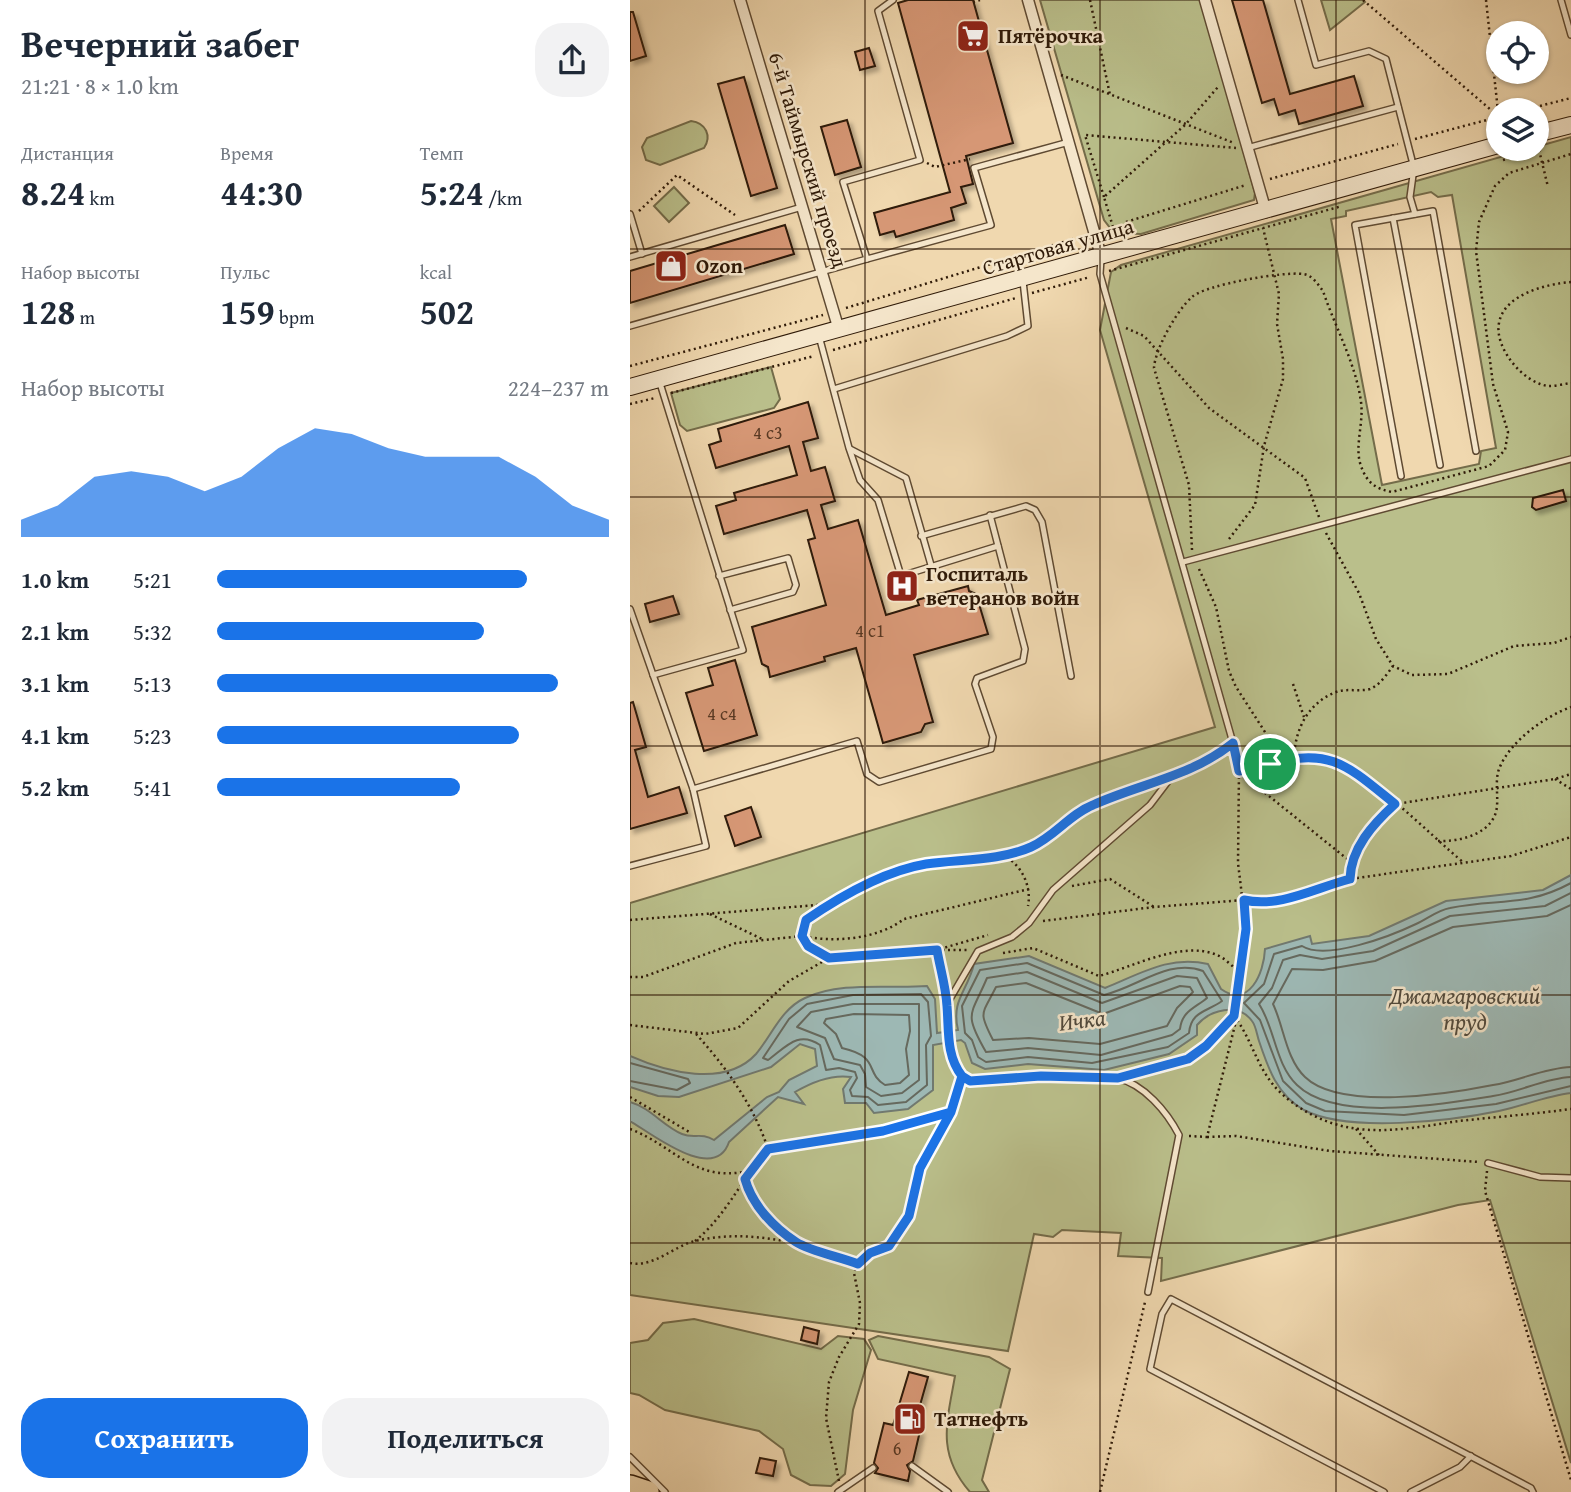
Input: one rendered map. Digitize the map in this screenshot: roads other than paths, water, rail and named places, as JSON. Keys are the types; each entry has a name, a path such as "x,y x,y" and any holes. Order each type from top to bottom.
{"highway":[{"path":"630,1486 648,1492"}],"street":[{"name":"6-й Таймырский проезд","path":"740,0 839,330"},
{"path":"1028,0 1101,256"},
{"path":"1205,0 1257,182 1265,220"},
{"path":"1549,136 1571,125"},
{"name":"Стартовая улица","path":"630,387 1101,256 1265,220 1414,169 1486,148"}],"lane":[{"path":"867,259 843,182 920,160 878,11 893,0"},
{"path":"1298,0 1317,65 1369,51 1386,59 1414,169 1410,197 1415,214"},
{"path":"1561,0 1571,35"},
{"path":"1247,148 1398,107"},
{"path":"630,326 991,225 974,168 1069,142"},
{"path":"630,257 802,207"},
{"path":"1401,476 1355,225 1433,211 1476,451"},
{"path":"631,216 642,254"},
{"path":"1393,218 1440,465"},
{"path":"1101,256 1100,274 1233,743 1217,755 1168,780 1150,805 1053,890 1029,923 1012,937 978,951 947,1004 947,1029 955,1068 970,1081 1041,1076 1118,1078 1135,1087 1168,1112 1179,1135 1148,1292"},
{"path":"834,389 1028,326 1023,279"},
{"path":"819,336 849,448 860,480 878,500 901,576 998,546"},
{"path":"653,675 743,650 659,380"},
{"path":"849,448 906,478 931,565"},
{"path":"1183,562 1571,459"},
{"path":"921,536 1026,506 1035,510 1042,522 1071,676"},
{"path":"693,789 856,741 867,774 879,782 991,749 993,737 975,684 977,678 1023,661 1025,649 990,515"},
{"path":"719,576 788,558 796,585 793,592 730,610"},
{"path":"630,609 693,789 706,846 630,866"},
{"path":"1488,1163 1540,1177 1571,1178"},
{"path":"1384,1492 1150,1369 1162,1314 1171,1299 1471,1456 1531,1488 1533,1492"},
{"path":"1411,1492 1460,1467 1471,1456"},
{"path":"630,1457 665,1492"},
{"path":"912,1466 948,1492"},
{"path":"839,1491 873,1468"}],"water":[{"name":"Джамгаровский пруд","path":"1571,875 1571,1093 1499,1111 1427,1121 1372,1123 1323,1117 1304,1110 1287,1097 1270,1071 1253,1023 1239,1011 1224,1010 1209,1015 1197,1025 1197,1035 1169,1054 1104,1070 1028,1064 985,1069 972,1063 965,1043 961,1040 933,1045 933,1090 908,1109 874,1113 866,1103 845,1103 843,1089 851,1077 829,1078 795,1092 804,1104 778,1097 729,1142 722,1154 711,1158 682,1152 630,1121 630,1102 644,1108 682,1134 705,1136 714,1140 767,1097 779,1092 789,1080 817,1066 815,1049 800,1044 771,1067 679,1097 658,1096 630,1087 630,1056 661,1067 695,1074 728,1071 743,1065 756,1054 789,1009 805,998 834,989 927,986 935,999 937,1033 958,1030 958,1003 974,964 1029,956 1105,988 1155,967 1180,962 1208,964 1221,989 1240,995 1253,986 1258,977 1265,949 1310,936 1312,944 1369,936 1446,901 1543,890"}],"place":[{"name":"Пятёрочка","path":"973,36"},
{"name":"Ozon","path":"671,266"},
{"name":"Госпиталь ветеранов войн","path":"902,586"},
{"name":"Татнефть","path":"910,1419"}],"water label":[{"name":"Ичка","path":"1082,1020"}]}
